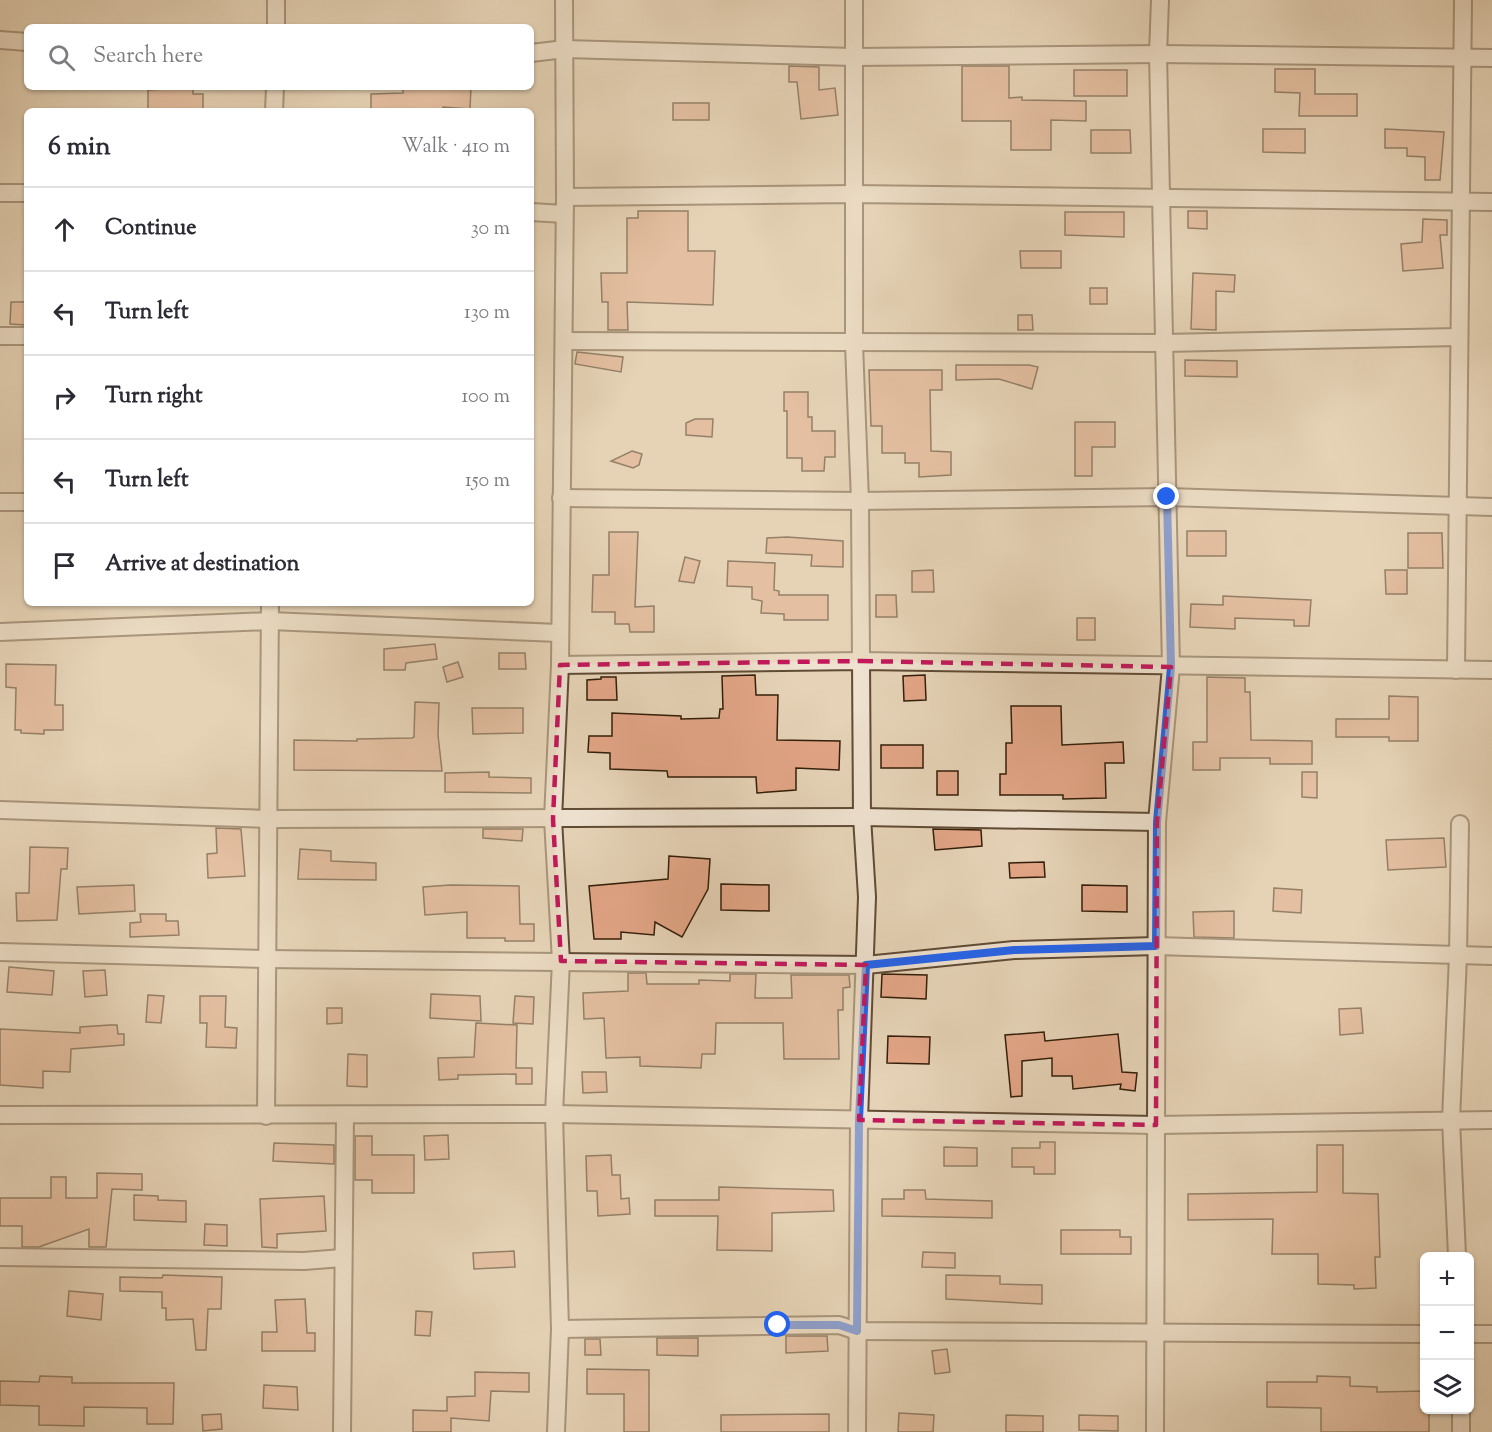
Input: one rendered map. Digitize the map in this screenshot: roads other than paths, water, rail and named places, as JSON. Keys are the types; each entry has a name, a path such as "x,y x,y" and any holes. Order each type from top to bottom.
{"street":[{"path":"276,0 276,24"},
{"path":"556,1432 560,1329 554,1114 561,961 553,819 560,665 565,197 564,0"},
{"path":"854,0 854,344 860,501 862,817 867,897 859,1120 857,1432"},
{"path":"1155,1432 1157,822 1171,667 1158,54 1160,0"},
{"path":"1456,670 1463,0"},
{"path":"0,40 24,42"},
{"path":"534,53 565,49 854,57 1158,54 1492,58"},
{"path":"274,108 275,90"},
{"path":"0,193 24,193"},
{"path":"565,197 854,194 1492,202"},
{"path":"534,212 564,214"},
{"path":"0,336 24,336"},
{"path":"564,341 854,344 1164,343 1459,337"},
{"path":"561,498 860,501 1167,497 1492,507"},
{"path":"0,502 24,502"},
{"path":"266,1116 270,606"},
{"path":"0,632 270,621 559,633"},
{"path":"560,665 861,661 1492,670"},
{"path":"0,810 269,819 862,817 1157,822"},
{"path":"1456,1252 1451,1120 1458,956 1460,824"},
{"path":"0,952 267,959 866,965 1014,950 1156,946 1492,956"},
{"path":"0,1115 554,1114 1156,1125 1492,1120"},
{"path":"342,1432 345,1115"},
{"path":"0,1257 304,1261 342,1258"},
{"path":"560,1329 829,1325 857,1331 1420,1334"},
{"path":"1474,1334 1492,1334"},
{"path":"1461,1414 1461,1432"}]}
